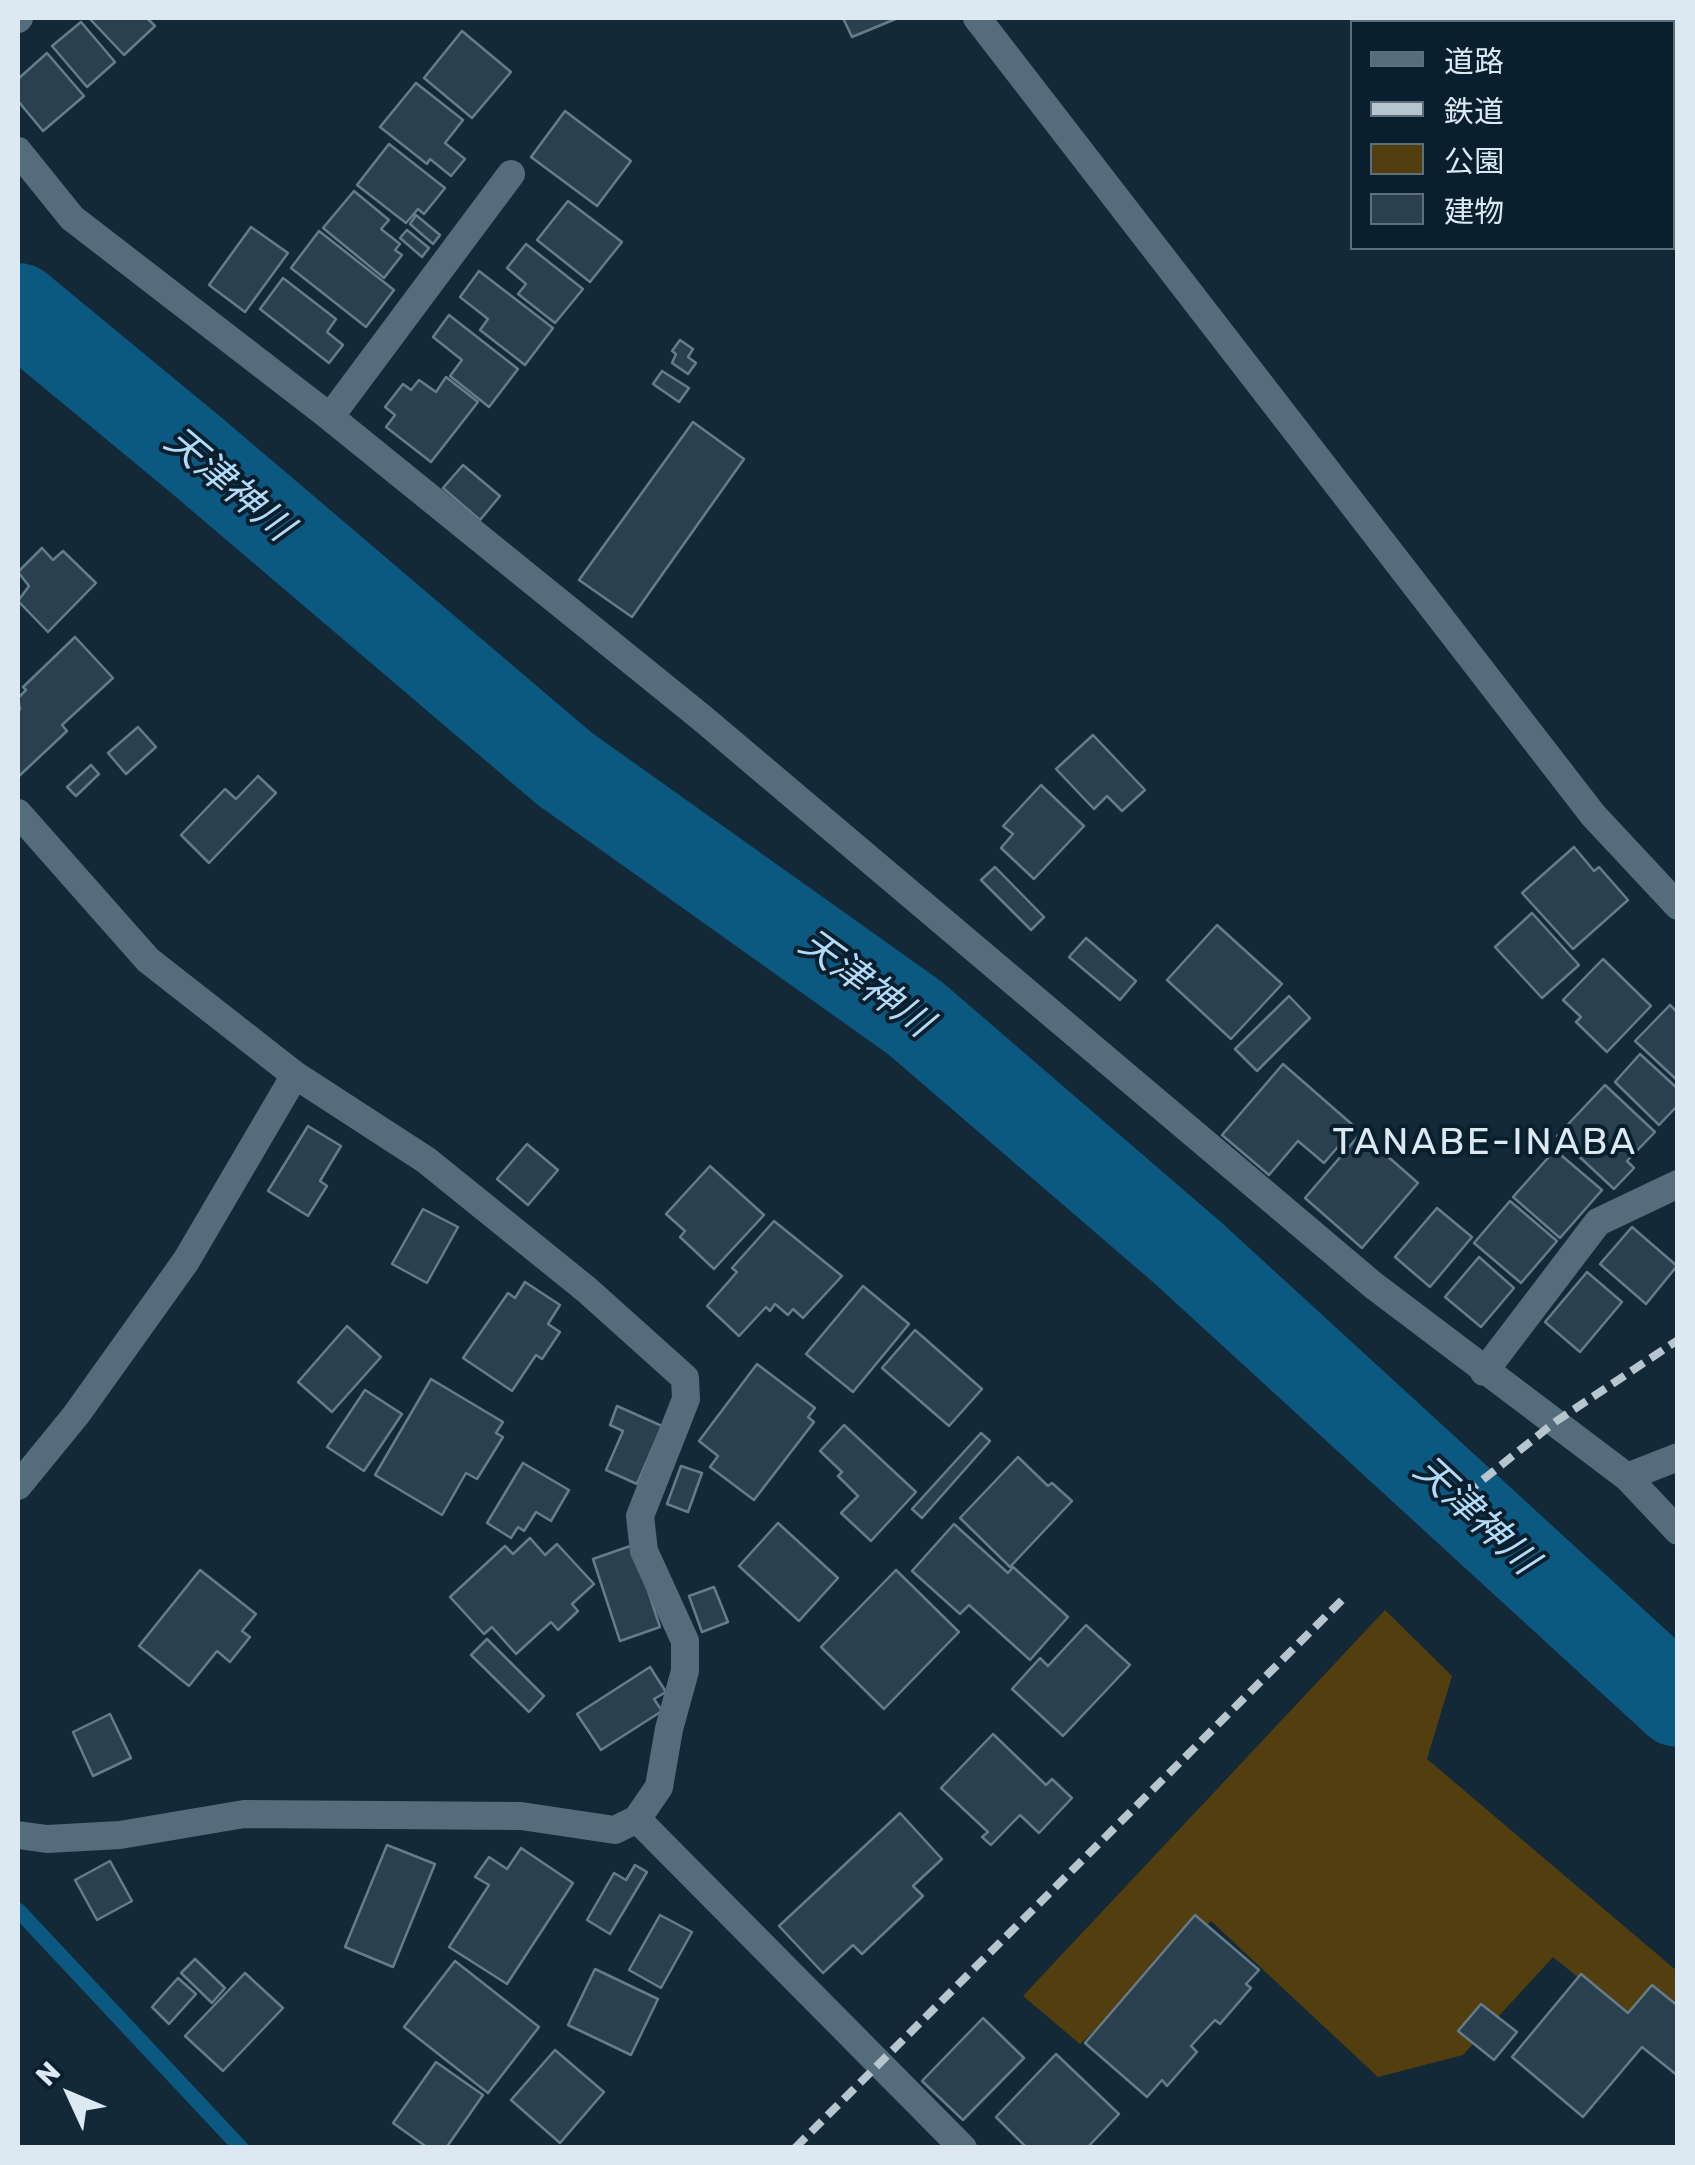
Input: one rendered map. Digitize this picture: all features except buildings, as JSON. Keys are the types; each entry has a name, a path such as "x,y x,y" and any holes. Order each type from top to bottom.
{"street":[{"path":"978,18 1580,799 1678,906"},
{"path":"18,151 72,218 330,417 702,718 1373,1286 1627,1476 1678,1531"},
{"path":"330,417 511,174"},
{"path":"18,813 148,960 295,1075 426,1160 587,1290 684,1378 686,1399 640,1516 644,1551 685,1640 685,1671 659,1787 638,1819 616,1830 521,1816 244,1814 120,1836 18,1836"},
{"path":"18,1486 76,1415 186,1261 295,1075"},
{"path":"1484,1372 1598,1222 1678,1184"},
{"path":"1627,1476 1678,1456"},
{"path":"638,1819 963,2148"}],"green space":[{"path":"1385,1610 1452,1676 1427,1759 1677,1971 1677,2058 1553,1957 1463,2055 1378,2077 1211,1921 1080,2044 1023,1996"}],"waterway":[{"name":"天津神川","path":"18,308 565,769 915,1018 1188,1253 1678,1702"},
{"path":"18,1910 241,2148"}],"railway":[{"path":"1465,1494 1555,1422 1678,1340"},
{"path":"795,2148 1344,1598"}],"district":[{"name":"TANABE-INABA","path":"1485,1143"}]}
